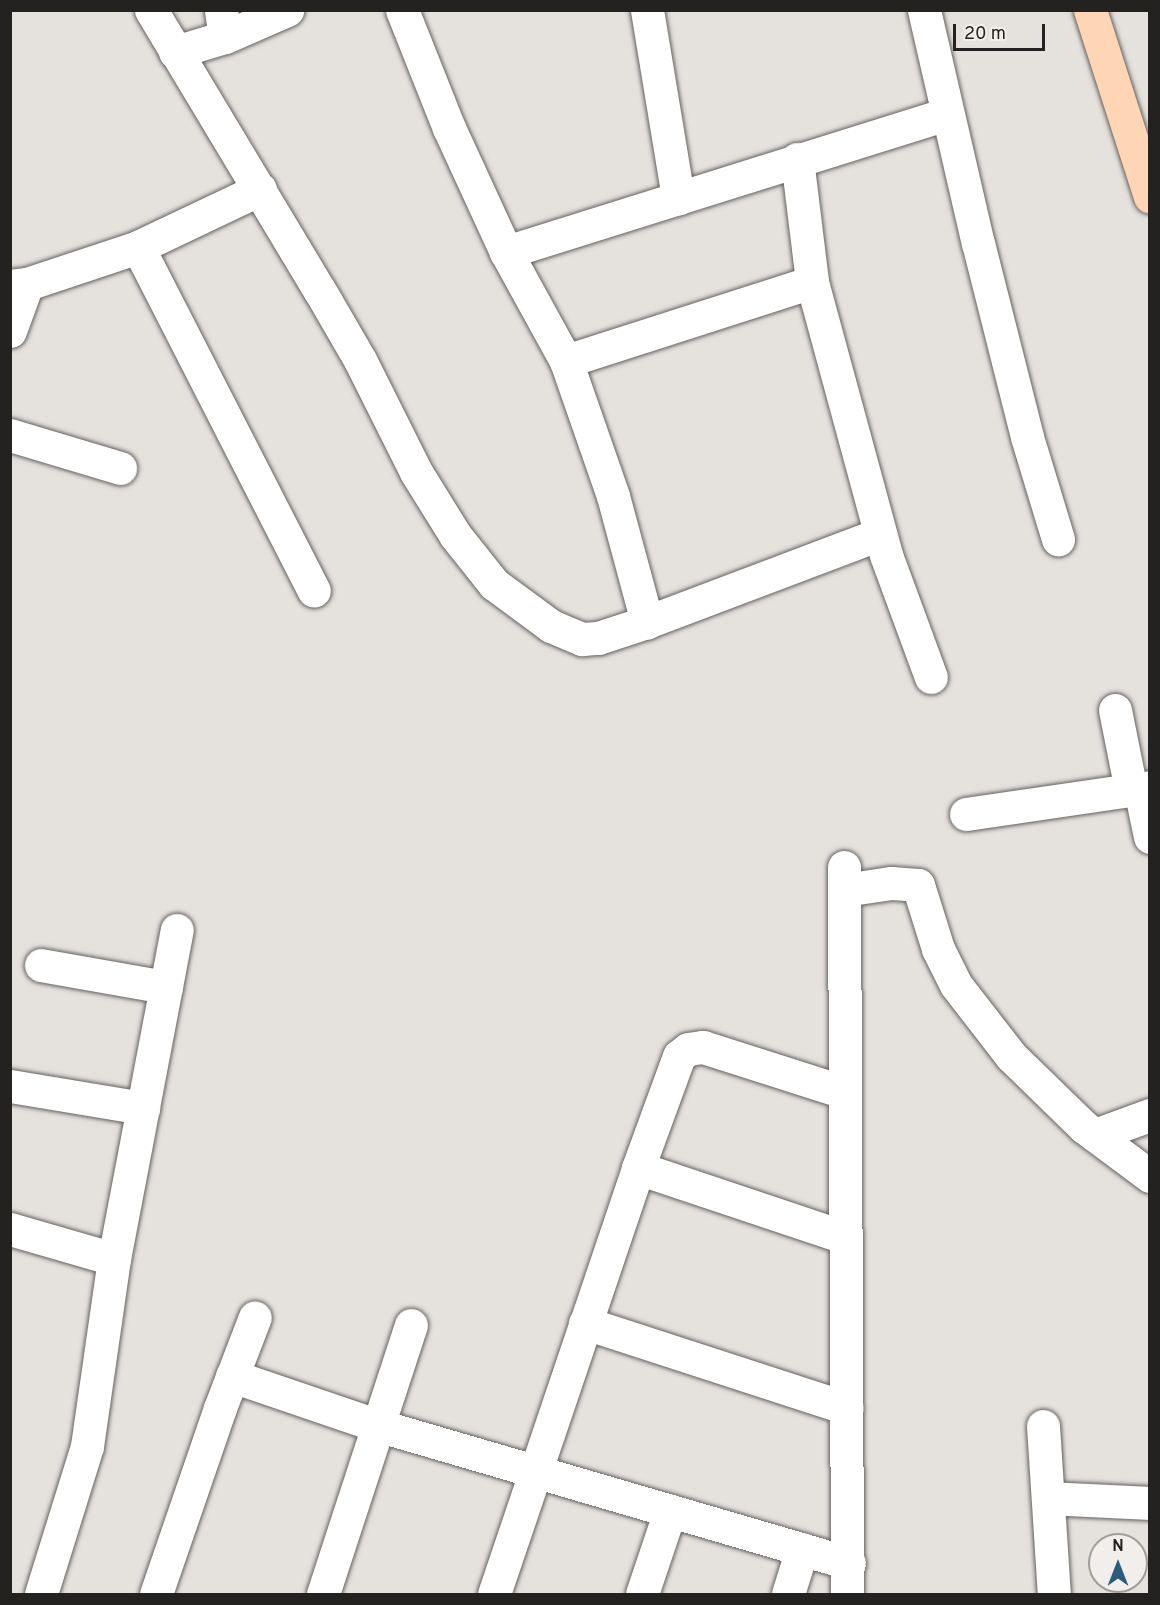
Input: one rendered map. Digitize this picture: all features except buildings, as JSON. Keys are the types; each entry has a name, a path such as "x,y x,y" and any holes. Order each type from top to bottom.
{"main road":[{"path":"1090,10 1149,197"}],"street":[{"path":"150,10 260,189 360,360 416,472 455,535 494,584 551,626 582,639 598,638 647,622 880,534"},
{"path":"175,52 223,24 287,10"},
{"path":"402,10 449,128 506,252 566,361 613,496 647,622"},
{"path":"646,10 678,198"},
{"path":"924,10 946,114 1028,437 1058,539"},
{"path":"506,252 946,114"},
{"path":"797,159 812,282 880,534 931,677"},
{"path":"10,332 19,285 138,247 260,189"},
{"path":"138,247 314,591"},
{"path":"566,361 812,282"},
{"path":"10,435 120,468"},
{"path":"1115,710 1140,788 1149,837"},
{"path":"966,813 1140,788"},
{"path":"848,1579 844,1237 844,878 918,885 938,949 956,985 1011,1056 1095,1135 1149,1176"},
{"path":"41,1594 87,1446 114,1259 177,930"},
{"path":"41,965 166,987"},
{"path":"494,1594 638,1168 674,1064 679,1056 688,1049 703,1047 844,1092"},
{"path":"10,1086 143,1108"},
{"path":"1095,1135 1149,1115"},
{"path":"638,1168 844,1237"},
{"path":"10,1229 114,1259"},
{"path":"156,1594 232,1376 255,1317"},
{"path":"585,1323 847,1408"},
{"path":"323,1594 411,1325"},
{"path":"232,1376 377,1425 802,1549 848,1579"},
{"path":"1043,1426 1054,1594"},
{"path":"1048,1498 1149,1503"},
{"path":"642,1594 670,1511"},
{"path":"788,1594 802,1549"}]}
